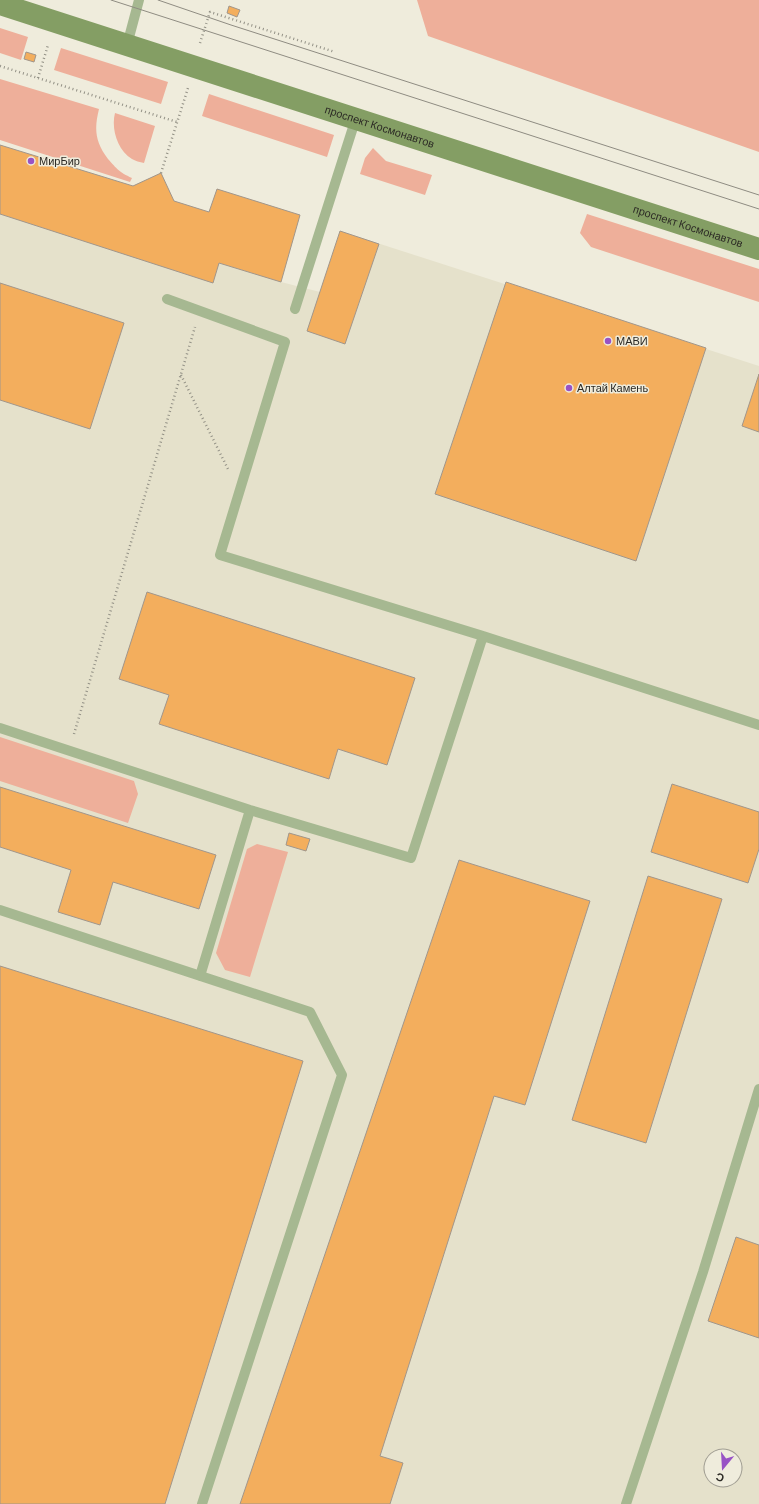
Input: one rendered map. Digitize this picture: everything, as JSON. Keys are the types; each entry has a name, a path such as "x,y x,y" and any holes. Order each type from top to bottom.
{"main road":[{"name":"проспект Космонавтов","path":"0,4 759,249"}],"lane":[{"path":"126,45 139,0"},
{"path":"294,308 356,118"},
{"path":"167,299 285,342 220,555 483,636 759,725"},
{"path":"0,728 250,810 411,858 483,636"},
{"path":"200,976 250,810"},
{"path":"0,910 310,1012 342,1074 202,1504"},
{"path":"626,1504 703,1272 759,1089"}],"path":[{"path":"200,43 210,12 335,52"},
{"path":"38,78 48,45"},
{"path":"0,66 177,122"},
{"path":"161,173 189,85"},
{"path":"70,750 199,311"},
{"path":"181,375 240,491"}],"shaded area":[{"path":"417,0 759,0 759,152 428,36"},
{"path":"0,28 28,37 21,60 0,53"},
{"path":"61,48 168,82 161,104 54,70"},
{"path":"0,79 99,109 96,129 100,147 116,168 132,178 130,182 0,140"},
{"path":"209,94 334,135 327,157 202,116"},
{"path":"115,113 155,126 144,163 132,159 122,150 116,138 114,125"},
{"path":"0,145 132,186 161,173 174,201 209,212 217,189 300,215 281,282 320,292 340,231 759,366 759,1504 0,1504"},
{"path":"373,148 386,161 432,175 425,195 360,174 365,158"},
{"path":"587,214 759,269 759,302 591,247 580,233"},
{"path":"0,737 134,781 138,794 128,823 0,781"},
{"path":"257,844 288,852 250,977 225,970 216,953 247,849"}],"building":[{"path":"229,6 240,10 237,17 227,13"},
{"path":"26,52 36,55 34,62 24,59"},
{"path":"0,145 133,186 161,173 174,201 209,212 217,189 300,215 281,282 219,263 213,283 0,214"},
{"path":"340,231 379,244 345,344 307,331"},
{"path":"506,282 706,348 636,561 435,494"},
{"path":"0,283 124,323 90,429 0,400"},
{"path":"759,374 759,432 742,426"},
{"path":"147,592 415,678 387,765 338,749 329,779 159,724 169,695 119,679"},
{"path":"672,784 759,812 759,849 748,883 651,852"},
{"path":"0,787 216,855 199,909 113,882 100,925 58,912 71,870 0,847"},
{"path":"289,833 310,839 306,851 286,845"},
{"path":"459,860 590,901 525,1105 494,1096 380,1456 403,1463 390,1504 240,1504"},
{"path":"648,876 722,899 646,1143 572,1120"},
{"path":"0,966 303,1061 165,1504 0,1504"},
{"path":"736,1237 759,1245 759,1338 708,1321"}],"tram line":[{"path":"111,0 759,209"},
{"path":"158,0 231,25 759,195"}],"place":[{"name":"МирБир","path":"31,161"},
{"name":"МАВИ","path":"608,341"},
{"name":"Алтай Камень","path":"569,388"}]}
